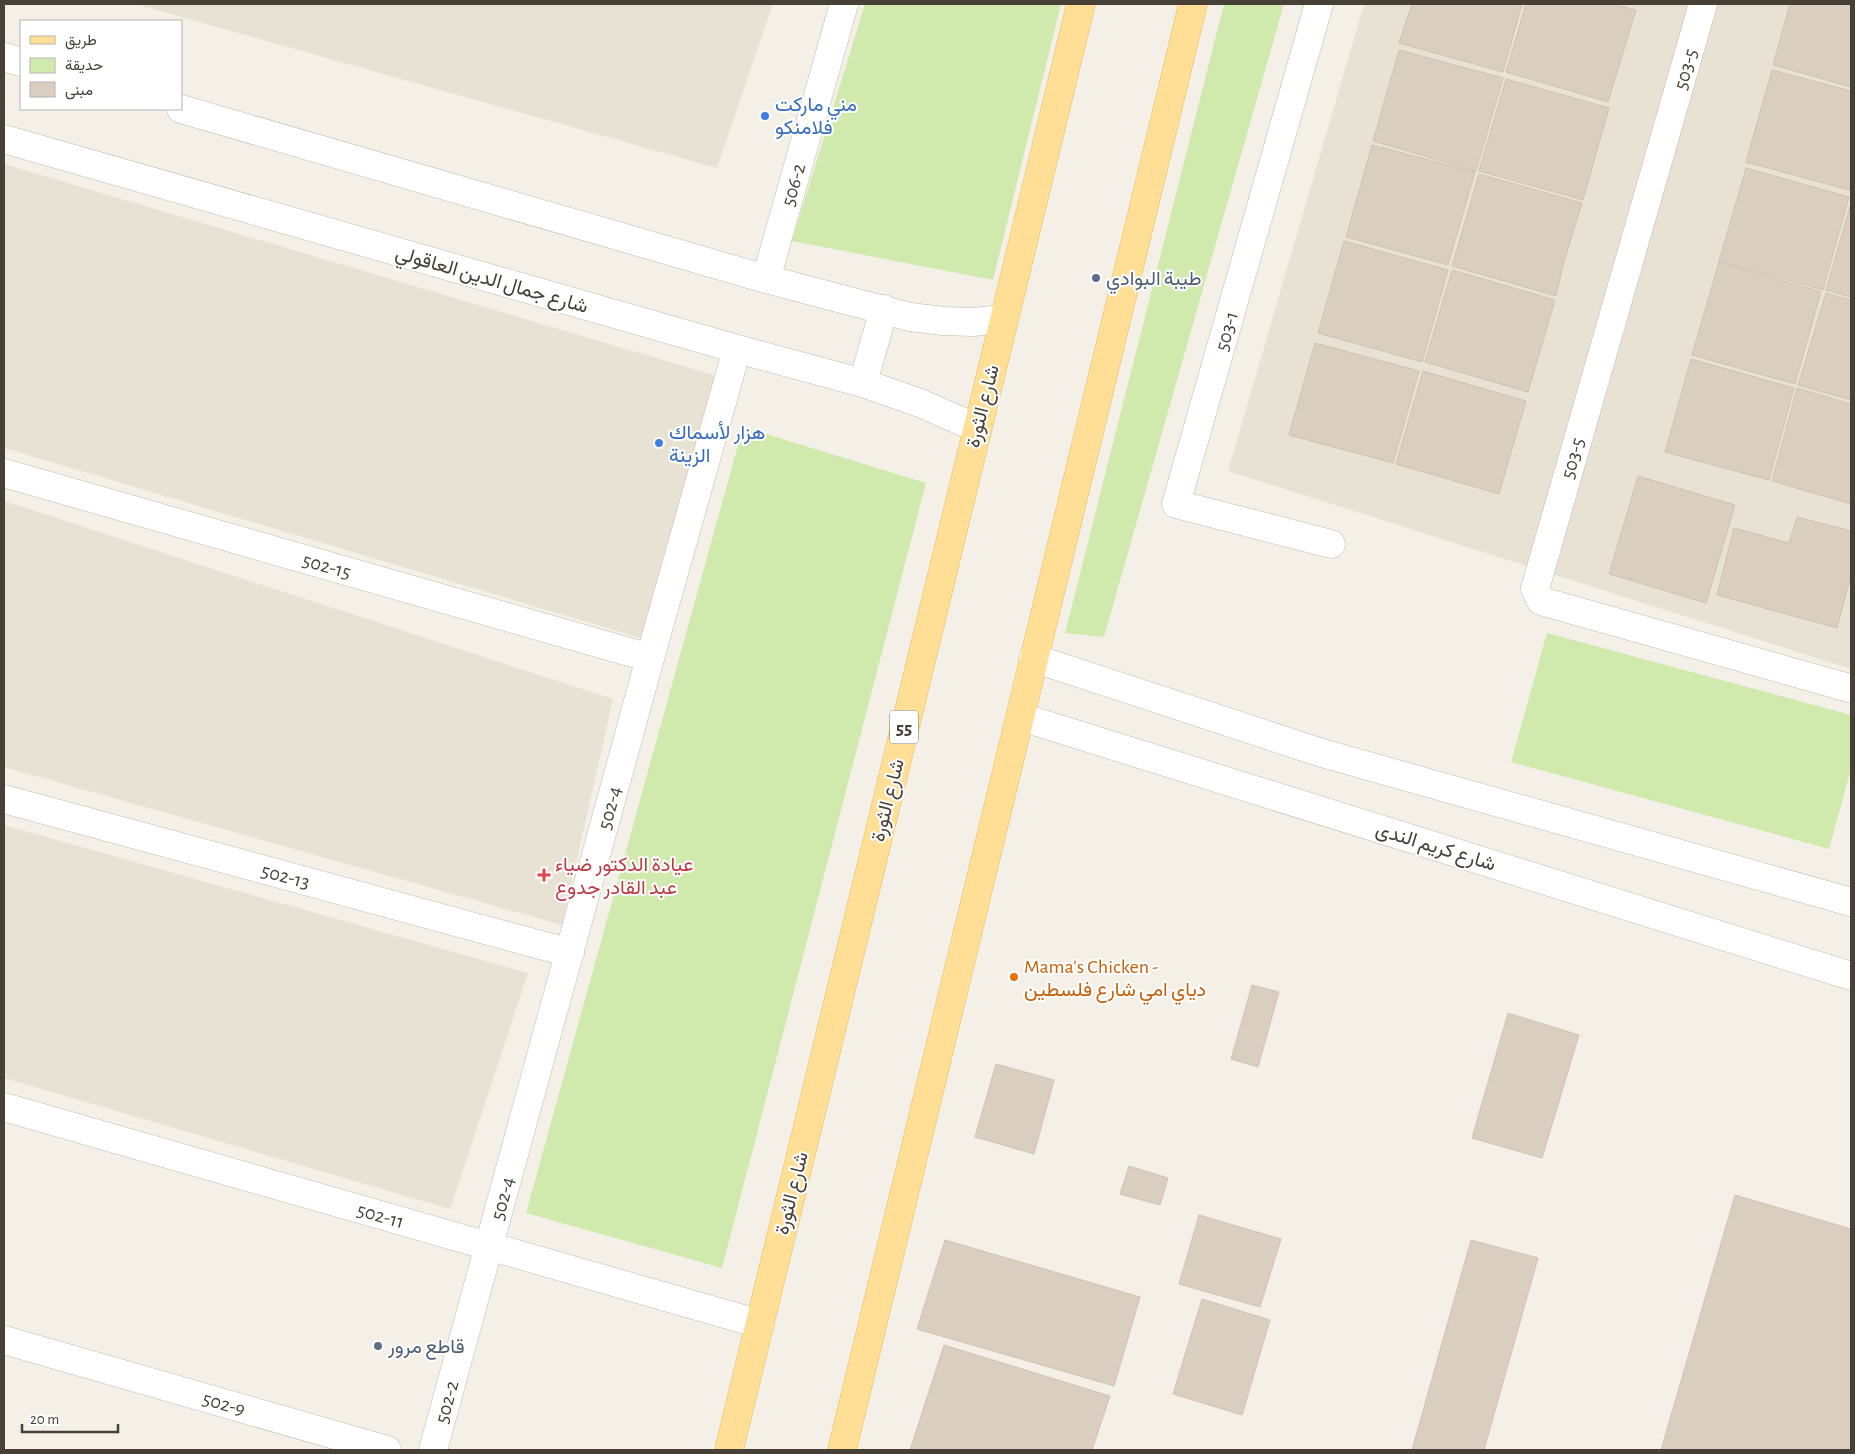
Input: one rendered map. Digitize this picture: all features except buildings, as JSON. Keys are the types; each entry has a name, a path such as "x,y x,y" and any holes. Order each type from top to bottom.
{"main road":[{"name":"شارع الثورة","path":"729,1450 1081,4"},
{"path":"842,1450 1193,4"}],"street":[{"name":"506-2","path":"766,279 844,4"},
{"name":"503-1","path":"1319,4 1176,504 1331,544"},
{"name":"503-5","path":"1704,4 1535,589 1541,601 1851,687"},
{"path":"4,57 20,62"},
{"path":"182,109 766,279 910,317 973,322 1003,319"},
{"name":"شارع جمال الدين العاقولي","path":"4,139 737,349 864,383 920,403 977,428"},
{"path":"864,383 884,309"},
{"name":"502-4","path":"460,1353 650,658 737,349"},
{"name":"502-15","path":"4,473 650,658"},
{"path":"1033,658 1322,753 1851,902"},
{"name":"شارع كريم الندى","path":"1021,717 1851,976"},
{"name":"502-13","path":"4,799 570,953"},
{"name":"502-11","path":"4,1108 760,1324"},
{"name":"502-9","path":"4,1340 387,1450"},
{"name":"502-2","path":"433,1450 460,1353"}],"shaded area":[{"path":"135,4 773,4 717,168"},
{"path":"1364,4 1851,4 1851,669 1228,471"},
{"path":"4,164 727,379 644,639 4,448"},
{"path":"4,501 613,699 562,925 4,767"},
{"path":"4,825 528,973 450,1209 4,1078"}],"green space":[{"path":"865,4 1061,4 993,280 792,241"},
{"path":"1224,4 1284,4 1104,637 1065,633"},
{"path":"743,427 926,483 722,1268 526,1213"},
{"path":"1547,633 1851,715 1851,769 1829,849 1511,762"}],"place":[{"name":"مني ماركت فلامنكو","path":"765,116"},
{"name":"طيبة البوادي","path":"1096,278"},
{"name":"هزار لأسماك الزينة","path":"659,443"},
{"name":"عيادة الدكتور ضياء عبد القادر جدوع","path":"544,875"},
{"name":"Mama's Chicken - دياي امي شارع فلسطين","path":"1014,977"},
{"name":"قاطع مرور","path":"378,1346"}]}
